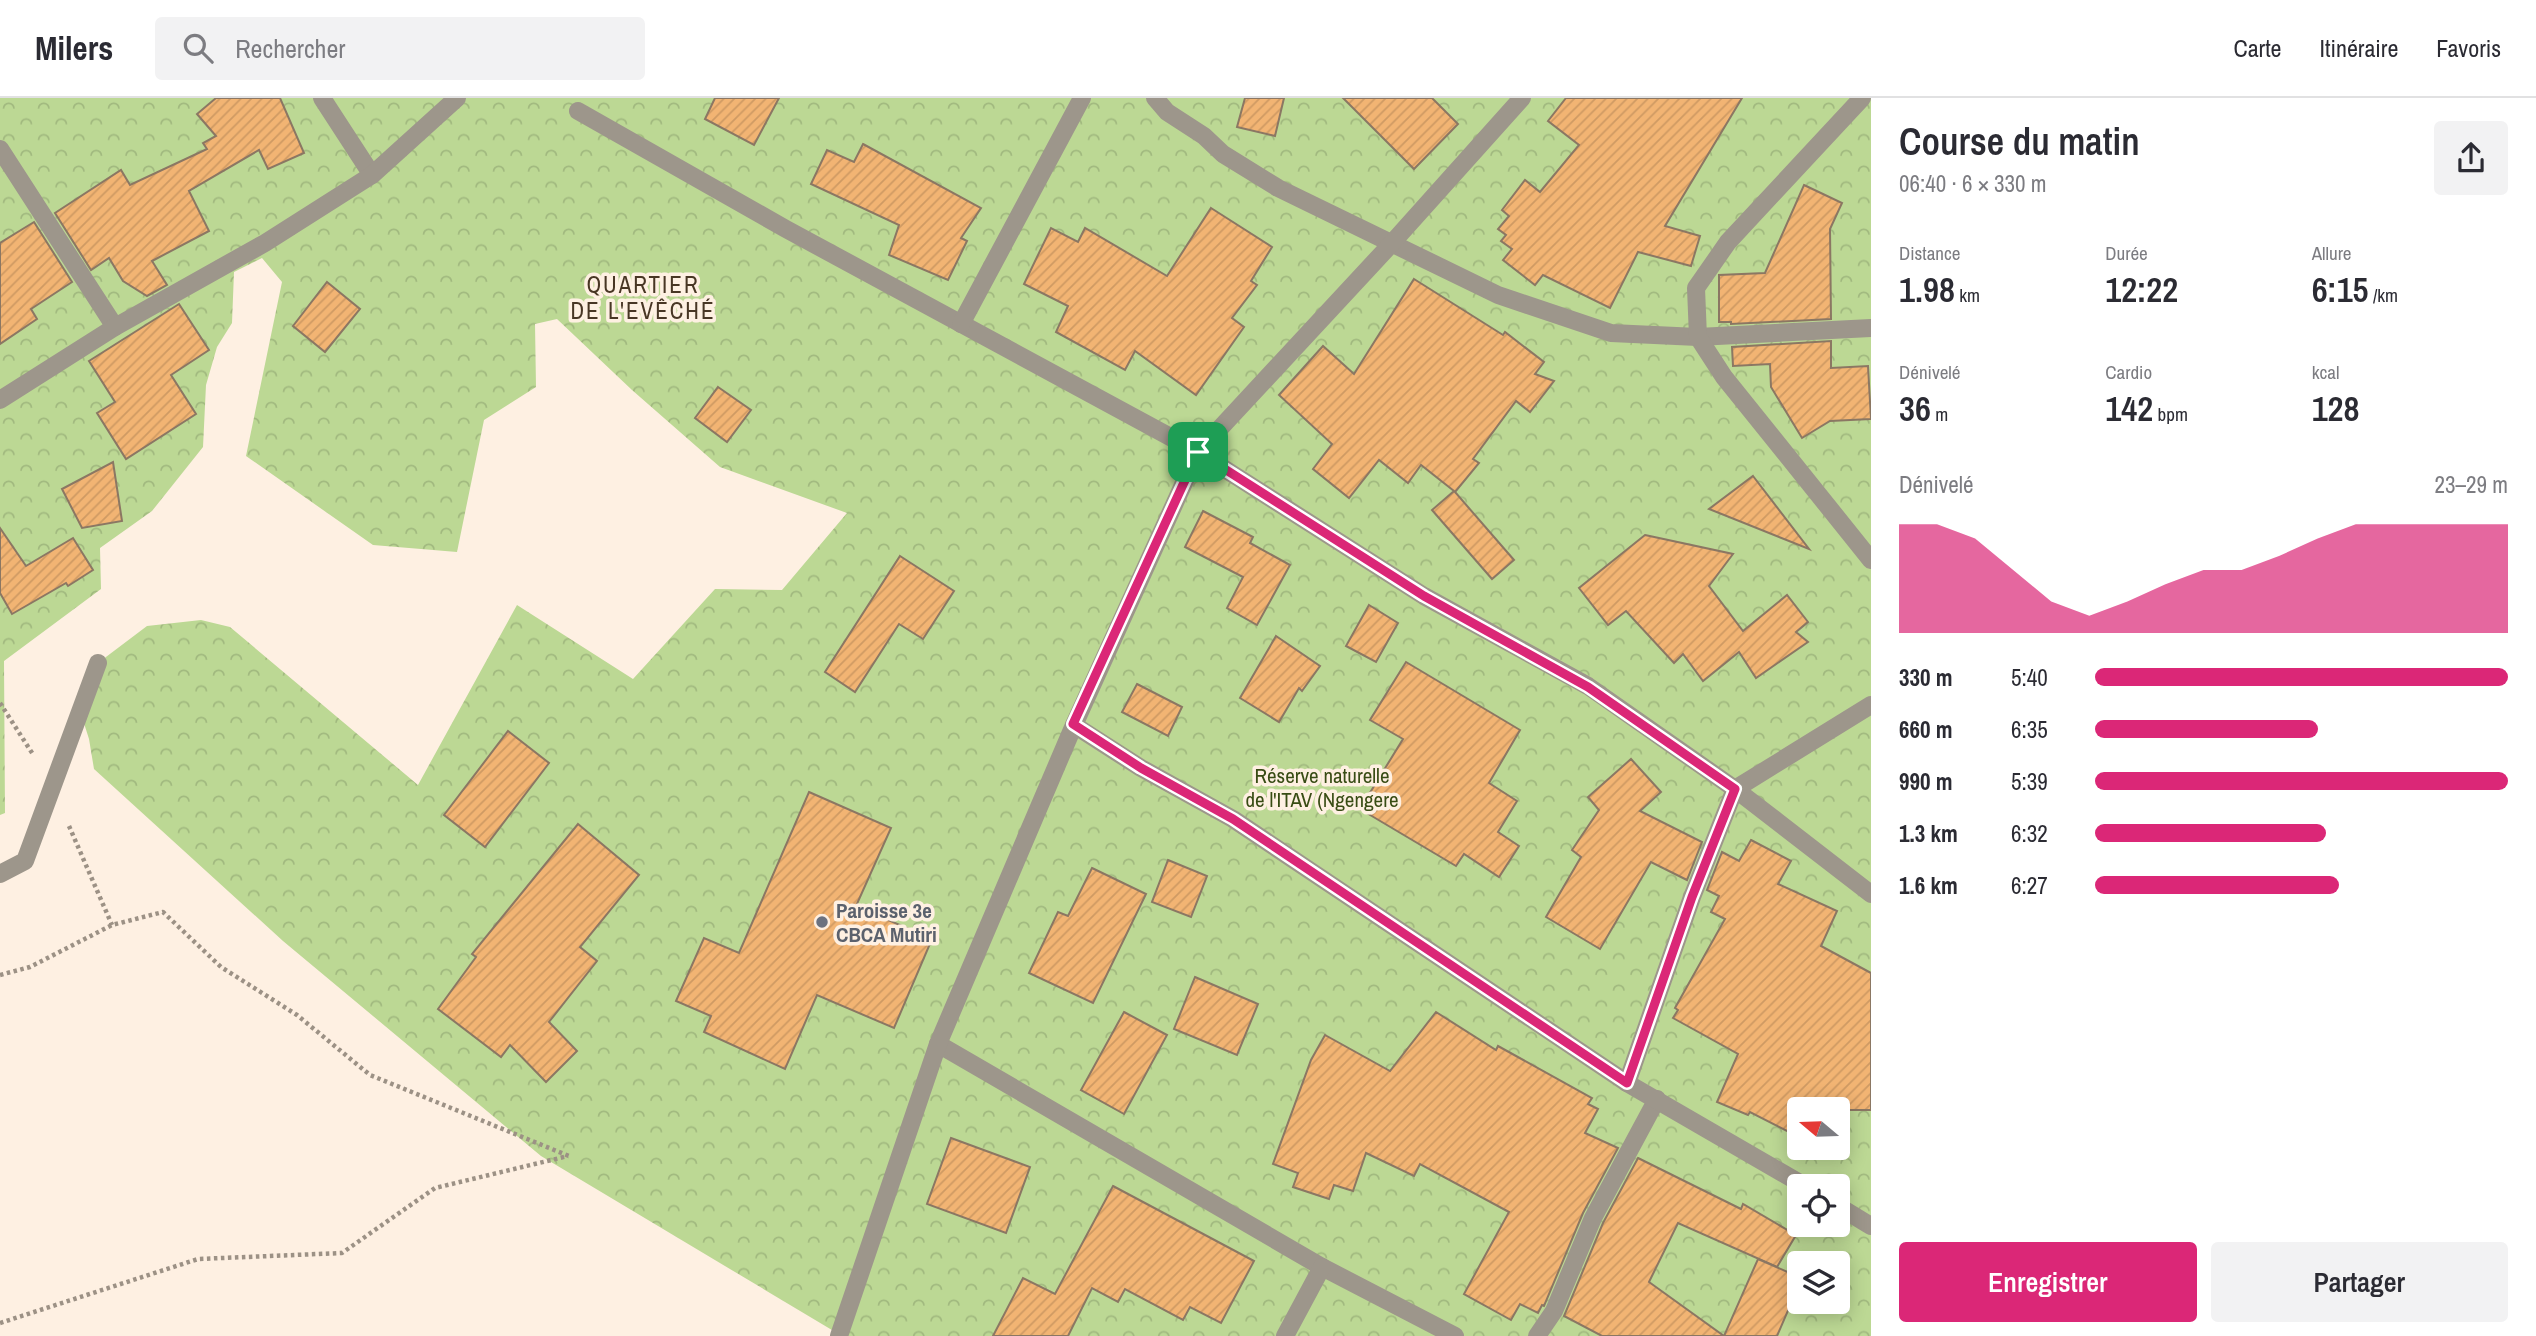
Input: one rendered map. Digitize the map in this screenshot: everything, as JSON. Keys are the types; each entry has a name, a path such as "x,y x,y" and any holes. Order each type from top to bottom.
{"street":[{"path":"321,98 372,175"},
{"path":"0,400 115,327 265,243 372,175 457,98"},
{"path":"961,324 1082,98"},
{"path":"1155,98 1167,112 1203,136 1223,154 1278,188 1498,295 1611,333 1698,337 1871,328"},
{"path":"841,1335 938,1044 1073,724 1198,452 1522,98"},
{"path":"1862,98 1728,242 1696,288 1698,337 1770,438 1871,560"},
{"path":"578,111 786,229 1198,452 1424,596 1588,687 1735,789 1871,894"},
{"path":"0,149 115,327"},
{"path":"0,874 25,861 98,663"},
{"path":"1627,1083 1692,897 1735,789 1871,705"},
{"path":"1073,724 1141,768 1233,819 1627,1083 1787,1175"},
{"path":"938,1044 1322,1267 1455,1336"},
{"path":"1537,1336 1554,1311 1593,1218 1657,1099"},
{"path":"1850,1213 1871,1226"},
{"path":"1285,1336 1322,1267"}],"path":[{"path":"0,703 52,785 112,925"},
{"path":"0,975 30,967 112,925 163,912 221,967 297,1015 370,1075 569,1156 435,1188 342,1254 198,1259 0,1323"}],"green space":[{"name":"Réserve naturelle de l'ITAV (Ngengere","path":"0,98 1871,98 1871,1336 842,1336 541,1156 283,941 94,769 89,739 76,698 98,663 147,626 201,620 230,627 418,785 517,605 633,679 715,589 782,590 847,513 720,467 632,390 557,319 535,324 536,387 484,420 457,552 373,545 246,456 282,282 262,258 234,272 232,323 217,347 206,385 203,447 152,511 100,548 101,589 4,661 5,813 0,815"}],"building":[{"path":"216,98 280,98 304,153 268,169 259,150 189,191 209,231 152,261 167,285 147,296 123,281 109,258 91,270 55,213 121,170 130,185 207,149 203,143 216,136 197,114"},
{"path":"715,98 779,98 754,145 705,119"},
{"path":"1245,98 1284,98 1275,136 1237,127"},
{"path":"1343,98 1432,98 1458,124 1414,169"},
{"path":"1566,98 1742,98 1665,226 1700,236 1691,266 1638,252 1610,308 1543,275 1535,285 1503,260 1512,249 1501,241 1506,235 1498,229 1509,216 1502,210 1525,180 1540,192 1579,145 1548,121"},
{"path":"863,144 981,208 961,238 967,241 948,280 889,255 899,225 811,184 827,150 854,162"},
{"path":"1804,185 1842,203 1830,229 1831,319 1731,324 1719,322 1719,275 1765,273"},
{"path":"1211,208 1272,247 1251,281 1257,285 1232,318 1244,327 1196,395 1135,351 1125,370 1056,332 1068,306 1024,284 1051,228 1078,242 1085,228 1167,276"},
{"path":"34,222 72,282 31,309 37,319 0,344 0,243"},
{"path":"1414,279 1503,335 1505,332 1544,362 1535,374 1554,381 1530,412 1516,401 1473,459 1479,463 1455,492 1514,560 1492,579 1432,510 1454,491 1421,465 1408,483 1379,460 1349,498 1313,469 1332,444 1279,395 1323,346 1354,374"},
{"path":"327,282 360,309 325,352 293,326"},
{"path":"179,304 209,350 171,375 196,414 126,459 97,413 115,402 89,361"},
{"path":"1831,341 1831,368 1868,366 1871,419 1830,421 1802,438 1771,387 1770,364 1733,366 1732,347"},
{"path":"718,387 751,410 727,442 695,418"},
{"path":"113,462 122,521 82,528 62,489"},
{"path":"1753,476 1809,549 1709,509"},
{"path":"1203,511 1253,537 1250,543 1290,565 1257,625 1227,608 1243,577 1185,547"},
{"path":"0,528 26,566 73,538 93,570 68,586 66,583 12,614 0,593"},
{"path":"1645,535 1733,554 1709,586 1743,631 1787,595 1808,622 1796,632 1808,642 1756,678 1739,652 1703,681 1683,654 1674,663 1626,611 1608,625 1579,588"},
{"path":"900,556 954,591 923,639 899,624 855,692 825,672"},
{"path":"1369,605 1398,623 1376,662 1346,646"},
{"path":"1276,636 1320,666 1302,691 1299,688 1279,722 1240,698"},
{"path":"1406,662 1520,730 1489,783 1517,801 1498,832 1519,846 1499,877 1464,854 1456,866 1360,809 1403,739 1370,720"},
{"path":"1137,684 1182,707 1168,736 1122,712"},
{"path":"508,731 549,763 485,847 444,815"},
{"path":"1631,759 1661,792 1640,811 1702,842 1687,880 1651,862 1600,949 1546,917 1581,857 1572,850 1599,810 1588,797"},
{"name":"Paroisse 3e CBCA Mutiri","path":"809,792 891,828 856,906 932,939 894,1028 817,995 785,1069 704,1032 711,1016 676,1001 704,938 739,953"},
{"path":"578,824 639,875 580,947 597,961 549,1022 577,1051 546,1082 510,1045 501,1057 438,1009 476,957 472,954"},
{"path":"1751,840 1791,861 1778,884 1837,911 1821,946 1871,973 1871,1110 1850,1110 1850,1097 1787,1097 1787,1131 1750,1112 1748,1115 1717,1102 1738,1054 1673,1018 1678,1010 1675,1008 1725,919 1711,912 1719,896 1707,890 1722,852 1739,861"},
{"path":"1168,860 1207,876 1191,917 1152,902"},
{"path":"1092,868 1146,894 1093,1003 1029,973 1058,912 1068,916"},
{"path":"1195,977 1258,1004 1237,1055 1174,1029"},
{"path":"1124,1012 1167,1035 1124,1114 1081,1090"},
{"path":"1436,1012 1496,1050 1498,1046 1592,1098 1588,1104 1598,1109 1585,1133 1618,1148 1583,1213 1544,1306 1542,1305 1538,1313 1520,1304 1511,1320 1464,1294 1509,1212 1420,1164 1414,1176 1366,1153 1353,1191 1334,1185 1329,1199 1293,1187 1298,1173 1273,1164 1311,1060 1325,1035 1390,1071"},
{"path":"951,1138 1030,1167 1006,1233 927,1204"},
{"path":"1638,1158 1741,1209 1743,1204 1787,1230 1787,1237 1795,1237 1777,1267 1678,1223 1649,1282 1724,1336 1602,1336 1564,1316 1603,1223"},
{"path":"1113,1186 1254,1261 1221,1323 1190,1307 1183,1320 1125,1289 1118,1302 1092,1288 1068,1336 993,1336 1023,1278 1055,1294"},
{"path":"1758,1259 1787,1272 1787,1313 1777,1336 1724,1336"}],"place":[{"name":"Paroisse 3e CBCA Mutiri","path":"822,922"}],"district":[{"name":"QUARTIER DE L'EVÊCHÉ","path":"643,297"}],"route":[{"path":"1198,452 1424,596 1588,687 1735,789 1692,897 1627,1083 1233,819 1141,768 1073,724 1198,452"}]}
